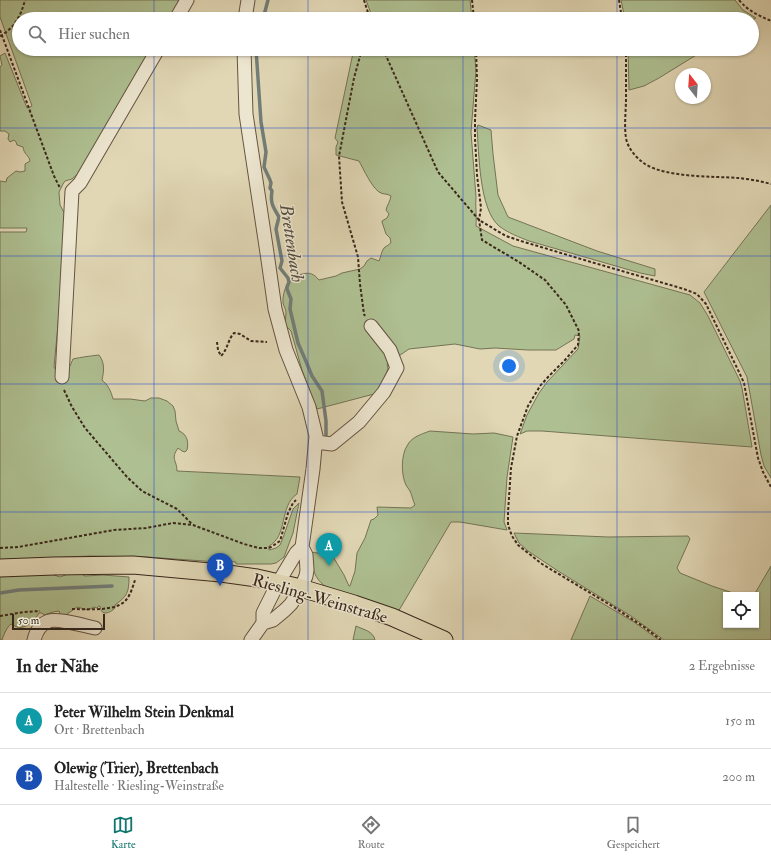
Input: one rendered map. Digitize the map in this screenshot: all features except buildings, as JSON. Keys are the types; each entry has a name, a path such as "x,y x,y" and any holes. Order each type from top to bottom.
{"main road":[{"name":"Riesling-Weinstraße","path":"0,568 133,565 222,573 257,578 301,588 354,604 444,640"}],"street":[{"path":"180,12 187,0"},
{"path":"246,12 248,0"},
{"path":"62,377 72,192 80,183 154,56"},
{"path":"244,56 246,114 275,309 286,350 309,407 316,436 302,547 306,559 306,576 301,588 291,604 273,620 263,623"},
{"path":"316,442 332,444 359,422 384,392 397,368 390,350 371,326"},
{"path":"251,640 263,623 263,613 278,583 296,553 302,547"},
{"path":"34,640 38,629 50,620 95,628"}],"path":[{"path":"21,12 25,0"},
{"path":"364,0 368,12"},
{"path":"472,0 473,12"},
{"path":"618,0 621,12"},
{"path":"739,0 745,7 752,12"},
{"path":"759,16 771,21"},
{"path":"1,35 12,26"},
{"path":"0,30 58,186 63,191 72,192"},
{"path":"360,56 354,78 339,156 342,202 358,257 364,314 371,326"},
{"path":"386,56 438,172 479,220 506,236 691,291 701,298 706,304 744,383 758,458 771,487"},
{"path":"476,56 477,79 474,138 481,208 479,220 482,240 519,262 545,280 566,305 579,331 578,345 540,386 528,406 517,436 511,468 508,525 512,536 518,545 526,552 542,564 644,626 661,640"},
{"path":"626,56 626,138 631,149 639,159 649,166 660,170 689,175 738,178 771,184"},
{"path":"217,342 218,350 221,356 234,333 240,334 250,341 267,342"},
{"path":"62,377 63,387 72,407 85,428 113,462 142,492 177,509 193,525"},
{"path":"0,548 18,547 114,530 146,528 173,524 193,525 244,544 259,548 268,548 280,541 288,513 293,503 300,498 309,498"},
{"path":"66,609 109,608 120,605 126,600 135,580"},
{"path":"0,616 24,612 46,611"}],"green space":[{"path":"0,0 182,0 175,12 12,12 12,50 0,17"},
{"path":"366,0 470,0 471,12 370,12"},
{"path":"621,0 735,0 746,12 624,12"},
{"path":"5,53 27,108 32,106 14,56 150,56 80,172 72,179 65,181 59,192 60,205 67,218 54,367 58,374 70,366 73,359 99,355 104,367 102,380 109,388 113,399 145,401 151,398 159,398 167,401 173,406 179,431 186,436 188,444 185,452 178,448 174,455 177,471 300,477 297,494 291,499 285,513 279,535 269,546 269,550 280,545 293,509 299,503 293,533 284,557 276,563 236,564 236,562 219,560 218,562 147,557 90,556 0,560 0,232 26,232 27,228 0,228 0,181 6,182 7,178 16,171 25,171 25,164 30,161 29,157 24,152 23,147 17,145 14,140 10,142 8,139 9,134 5,131 0,131 0,67 2,65 0,56"},
{"path":"352,56 475,56 476,70 471,132 476,197 476,226 513,246 690,295 700,303 740,381 752,447 542,431 527,431 520,434 527,415 539,393 547,382 578,349 580,336 575,335 574,339 556,350 480,349 455,344 409,349 387,364 388,369 378,393 317,409 302,370 291,331 285,325 286,312 283,298 285,289 293,278 302,274 312,274 319,280 360,269 371,258 379,261 383,250 391,242 390,238 386,234 382,221 387,218 389,214 386,210 391,196 380,193 373,186 359,161 336,155 336,147 338,142 335,138"},
{"path":"628,56 695,56 659,78 644,86 629,90"},
{"path":"478,125 491,130 498,195 508,217 597,251 655,269 655,276 529,241 510,233 499,226 492,218 487,207 481,180"},
{"path":"771,205 771,478 764,466 761,455 747,377 704,292"},
{"path":"430,431 473,434 494,433 513,437 507,477 504,522 507,530 460,522 451,522 398,612 323,585 314,573 310,552 332,555 350,586 355,571 357,553 365,538 371,520 378,515 377,507 411,508 415,505 410,491 404,481 402,465 404,454 411,440"},
{"path":"514,533 608,537 688,536 690,539 677,568 680,573 730,592 723,592 723,628 759,628 759,592 756,592 771,566 771,640 664,640 631,616 528,551 519,543"},
{"path":"45,572 60,577 71,573 85,576 103,575 129,577 128,591 125,596 115,605 115,608 106,613 102,612 99,606 88,610 77,607 67,614 67,616 61,617 59,611 44,615 39,613 33,621 24,627 20,628 11,624 2,640 0,640 0,575"},
{"path":"590,596 634,622 659,640 571,640"},
{"path":"356,626 370,633 375,640 353,640"}],"waterway":[{"name":"Brettenbach","path":"265,12 268,0"},
{"name":"Brettenbach","path":"256,56 261,122 266,152 264,167 271,183 270,188 272,191 272,205 279,217 276,229 282,261 280,268 288,278 289,282 287,289 291,299 290,309 298,343 312,376 322,391 326,421 326,435"},
{"name":"Brettenbach","path":"0,593 19,590 112,586"}],"place":[{"name":"Peter Wilhelm Stein Denkmal","path":"329,566"},
{"name":"Olewig (Trier), Brettenbach","path":"220,586"}]}
